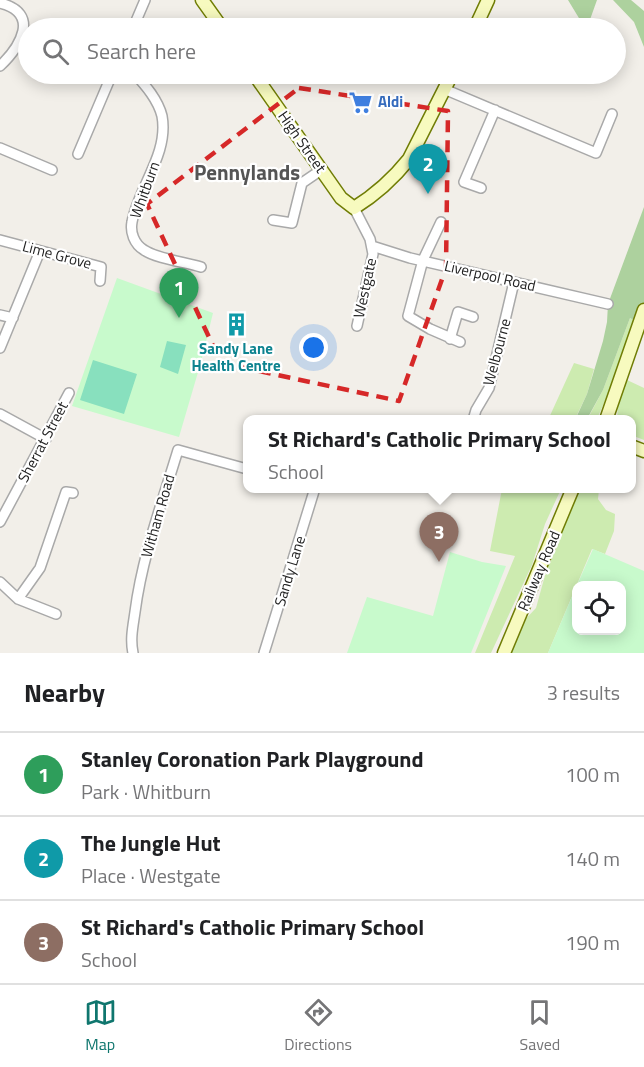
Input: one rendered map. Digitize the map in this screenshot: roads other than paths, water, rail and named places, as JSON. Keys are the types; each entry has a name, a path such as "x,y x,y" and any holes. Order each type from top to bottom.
{"street":[{"path":"137,18 145,0"},
{"path":"202,0 215,18"},
{"path":"479,18 488,0"},
{"path":"0,3 16,10 22,18"},
{"path":"0,66 18,48"},
{"path":"78,154 108,84"},
{"name":"Whitburn","path":"142,84 158,106 163,128 159,150 132,221 132,234 138,244 150,253 201,267"},
{"name":"High Street","path":"261,84 342,198 354,208"},
{"path":"354,208 376,193 400,170 418,142 447,84"},
{"path":"444,89 596,153 612,114"},
{"path":"482,188 464,182 495,110"},
{"path":"0,148 52,170"},
{"path":"273,220 292,223 302,183 321,170"},
{"name":"Westgate","path":"354,208 372,246 372,264 357,326"},
{"path":"441,222 423,261 405,320 460,342"},
{"name":"Lime Grove","path":"0,240 101,267 100,281"},
{"name":"Liverpool Road","path":"372,246 423,261 608,304"},
{"path":"0,348 40,251"},
{"name":"Welbourne","path":"474,415 489,388 514,282"},
{"path":"608,415 644,310"},
{"path":"450,339 458,312 473,317"},
{"path":"0,315 13,318"},
{"name":"Sherrat Street","path":"0,522 69,393"},
{"path":"0,414 46,439"},
{"name":"Witham Road","path":"133,653 131,641 146,555 178,450 243,467"},
{"path":"18,598 40,567 66,492 73,493"},
{"name":"Sandy Lane","path":"264,653 314,493"},
{"name":"Railway Road","path":"504,653 571,493"},
{"path":"0,582 18,598 56,614"}],"place":[{"name":"Aldi","path":"360,102"},
{"name":"The Jungle Hut","path":"428,194"},
{"name":"Stanley Coronation Park Playground","path":"179,318"},
{"name":"Sandy Lane Health Centre","path":"236,325"},
{"name":"St Richard's Catholic Primary School","path":"439,562"}],"district":[{"name":"Pennylands","path":"247,173"}]}
